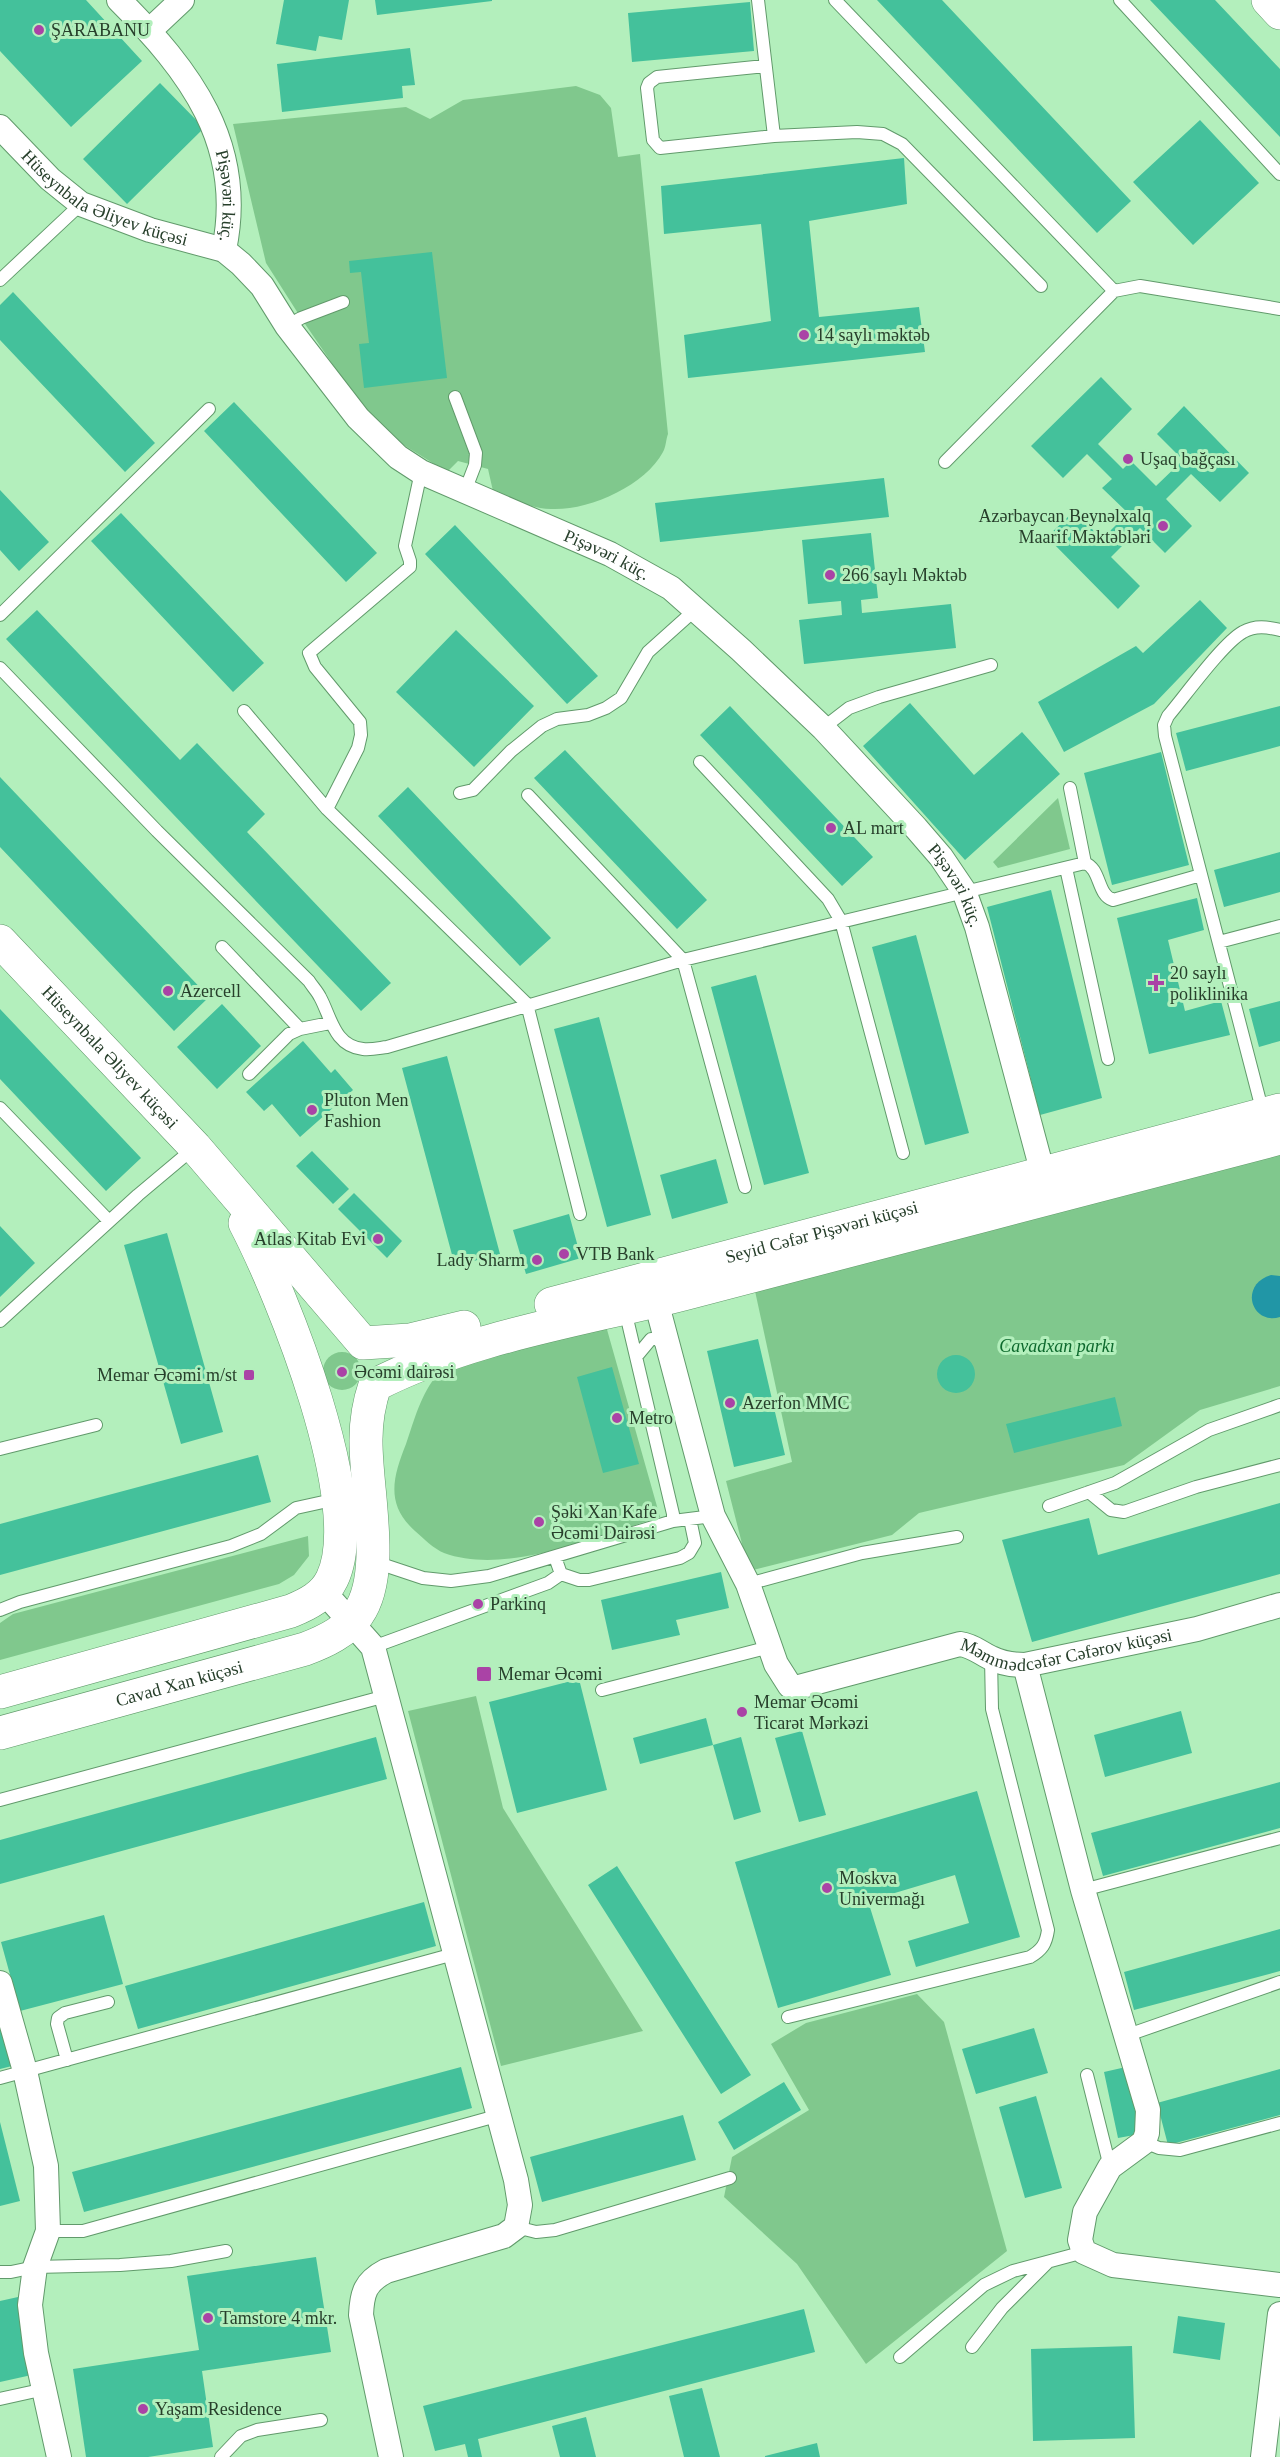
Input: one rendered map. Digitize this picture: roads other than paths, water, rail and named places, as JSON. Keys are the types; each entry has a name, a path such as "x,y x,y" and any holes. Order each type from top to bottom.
{"street":[{"name":"Pişəvəri küç.","path":"119,0 149,31 188,78 209,117 221,150 230,196 229,226 224,250 262,286 287,326 358,418 398,457 421,472 631,565 671,588 823,728 941,857 964,891 977,927 1046,1186"},
{"path":"149,31 182,0"},
{"path":"1268,0 1280,13"},
{"name":"Hüseynbala Əliyev küçəsi","path":"0,127 50,179 81,204 150,230 224,250"},
{"name":"Hüseynbala Əliyev küçəsi","path":"0,941 221,1176"},
{"name":"Seyid Cəfər Pişəvəri küçəsi","path":"1046,1186 425,1337 394,1342 363,1343 352,1338 329,1339 312,1355 309,1377 312,1388 328,1403 339,1406 360,1401 369,1395 375,1385 415,1365 454,1352 656,1301 1274,1121"},
{"path":"221,1176 375,1358 377,1376 367,1416 356,1556"},
{"path":"221,1176 266,1267 288,1318 309,1377 328,1445 340,1522 356,1556 365,1601 352,1621"},
{"name":"Məmmədcəfər Cəfərov küçəsi","path":"656,1301 669,1349 702,1518 748,1584 770,1647 786,1682 795,1688 960,1644 980,1650 991,1658 1014,1665 1025,1665 1197,1629 1280,1605"},
{"path":"0,1692 291,1611 309,1603 324,1592 337,1567 356,1556"},
{"path":"324,1592 373,1647 454,1954 500,2115 520,2205 516,2227 504,2236 386,2271 373,2278 365,2289 361,2300 361,2315 391,2457"},
{"name":"Cavad Xan küçəsi","path":"0,1733 305,1648 332,1636 352,1621"},
{"path":"1025,1665 1083,1890 1148,2110 1147,2133 1144,2142 1110,2167 1085,2212 1080,2240 1084,2252 1113,2265 1280,2285"},
{"path":"0,1983 25,2071 45,2166 48,2231 34,2266 30,2305 36,2353 59,2457"},
{"path":"1269,2449 1280,2314"}],"lane":[{"path":"758,0 774,136"},
{"path":"835,0 1114,291"},
{"path":"1120,0 1280,174"},
{"path":"765,66 657,77 649,82 647,88 653,140 660,148 774,136 857,132 883,134 902,144 1041,286"},
{"path":"0,280 81,204"},
{"path":"945,462 1114,291 1140,286 1280,309"},
{"path":"287,326 301,318 343,302"},
{"path":"455,397 476,453 475,465 465,491"},
{"path":"0,615 209,409"},
{"path":"327,808 358,748 361,735 360,722 315,667 309,653 410,567 405,546 421,472"},
{"path":"460,793 473,790 511,751 542,726 557,719 588,715 606,708 621,698 648,652 696,609"},
{"path":"1274,1121 1219,942 1164,725 1176,707 1229,644 1243,632 1259,627 1280,630"},
{"path":"823,728 849,708 879,697 991,666"},
{"path":"0,668 157,831 309,981 320,996 330,1023 342,1039 354,1047 365,1050 387,1047 683,960 1085,863"},
{"path":"244,711 327,808 527,1005 580,1214"},
{"path":"700,762 828,899 841,921 903,1154"},
{"path":"1070,788 1085,863 1093,868 1104,894 1113,900 1201,875"},
{"path":"528,795 683,960 745,1187"},
{"path":"1066,868 1108,1059"},
{"path":"1219,942 1280,926"},
{"path":"222,947 300,1029"},
{"path":"249,1074 289,1034 300,1029 330,1023"},
{"path":"0,1108 109,1221"},
{"path":"0,1321 109,1221 195,1147"},
{"path":"625,1309 674,1514 673,1521"},
{"path":"636,1358 651,1339 657,1339 669,1349"},
{"path":"1049,1506 1115,1482 1209,1430 1280,1406"},
{"path":"0,1449 96,1425"},
{"path":"1089,1492 1111,1510 1124,1512 1196,1487 1280,1465"},
{"path":"0,1610 20,1602 231,1546 261,1534 296,1508 338,1498"},
{"path":"356,1556 423,1578 451,1581 489,1576 673,1521 702,1518 695,1543 689,1553 680,1558 590,1580 579,1580 561,1574"},
{"path":"748,1584 862,1553 957,1537"},
{"path":"555,1557 561,1574"},
{"path":"373,1647 548,1584 561,1574"},
{"path":"602,1690 770,1647"},
{"path":"788,2017 1030,1957 1039,1952 1046,1942 1048,1930 992,1709 991,1658"},
{"path":"0,1800 386,1696"},
{"path":"1083,1890 1280,1838"},
{"path":"0,2078 454,1954"},
{"path":"1125,2036 1280,1982"},
{"path":"67,2060 57,2024 58,2018 65,2013 108,2002"},
{"path":"1087,2075 1110,2167"},
{"path":"48,2231 83,2230 500,2115"},
{"path":"1144,2142 1160,2148 1180,2150 1280,2123"},
{"path":"516,2227 536,2232 555,2230 730,2178"},
{"path":"0,2272 12,2272 34,2266 120,2265 171,2261 226,2251"},
{"path":"900,2357 984,2285 1013,2271 1084,2252"},
{"path":"972,2348 1002,2308 1049,2262"},
{"path":"0,2399 45,2389"},
{"path":"221,2457 241,2436 257,2430 321,2420"}],"water":[{"path":"1271,1275 1280,1276 1280,1317 1270,1318 1262,1316 1256,1310 1252,1295 1261,1280"}],"place":[{"name":"ŞARABANU","path":"39,30"},
{"name":"14 saylı məktəb","path":"804,335"},
{"name":"Uşaq bağçası","path":"1128,459"},
{"name":"Azərbaycan Beynəlxalq Maarif Məktəbləri","path":"1163,526"},
{"name":"266 saylı Məktəb","path":"830,575"},
{"name":"AL mart","path":"831,828"},
{"name":"20 saylı poliklinika","path":"1156,983"},
{"name":"Azercell","path":"168,991"},
{"name":"Pluton Men Fashion","path":"312,1110"},
{"name":"Atlas Kitab Evi","path":"378,1239"},
{"name":"VTB Bank","path":"564,1254"},
{"name":"Lady Sharm","path":"537,1260"},
{"name":"Əcəmi dairəsi","path":"342,1372"},
{"name":"Memar Əcəmi m/st","path":"249,1375"},
{"name":"Azerfon MMC","path":"730,1403"},
{"name":"Metro","path":"617,1418"},
{"name":"Şəki Xan Kafe Əcəmi Dairəsi","path":"539,1522"},
{"name":"Parkinq","path":"478,1604"},
{"name":"Memar Əcəmi","path":"484,1674"},
{"name":"Memar Əcəmi Ticarət Mərkəzi","path":"742,1712"},
{"name":"Moskva Univermağı","path":"827,1888"},
{"name":"Tamstore 4 mkr.","path":"208,2318"},
{"name":"Yaşam Residence","path":"143,2409"}],"park label":[{"name":"Cavadxan parkı","path":"1057,1346"}]}
